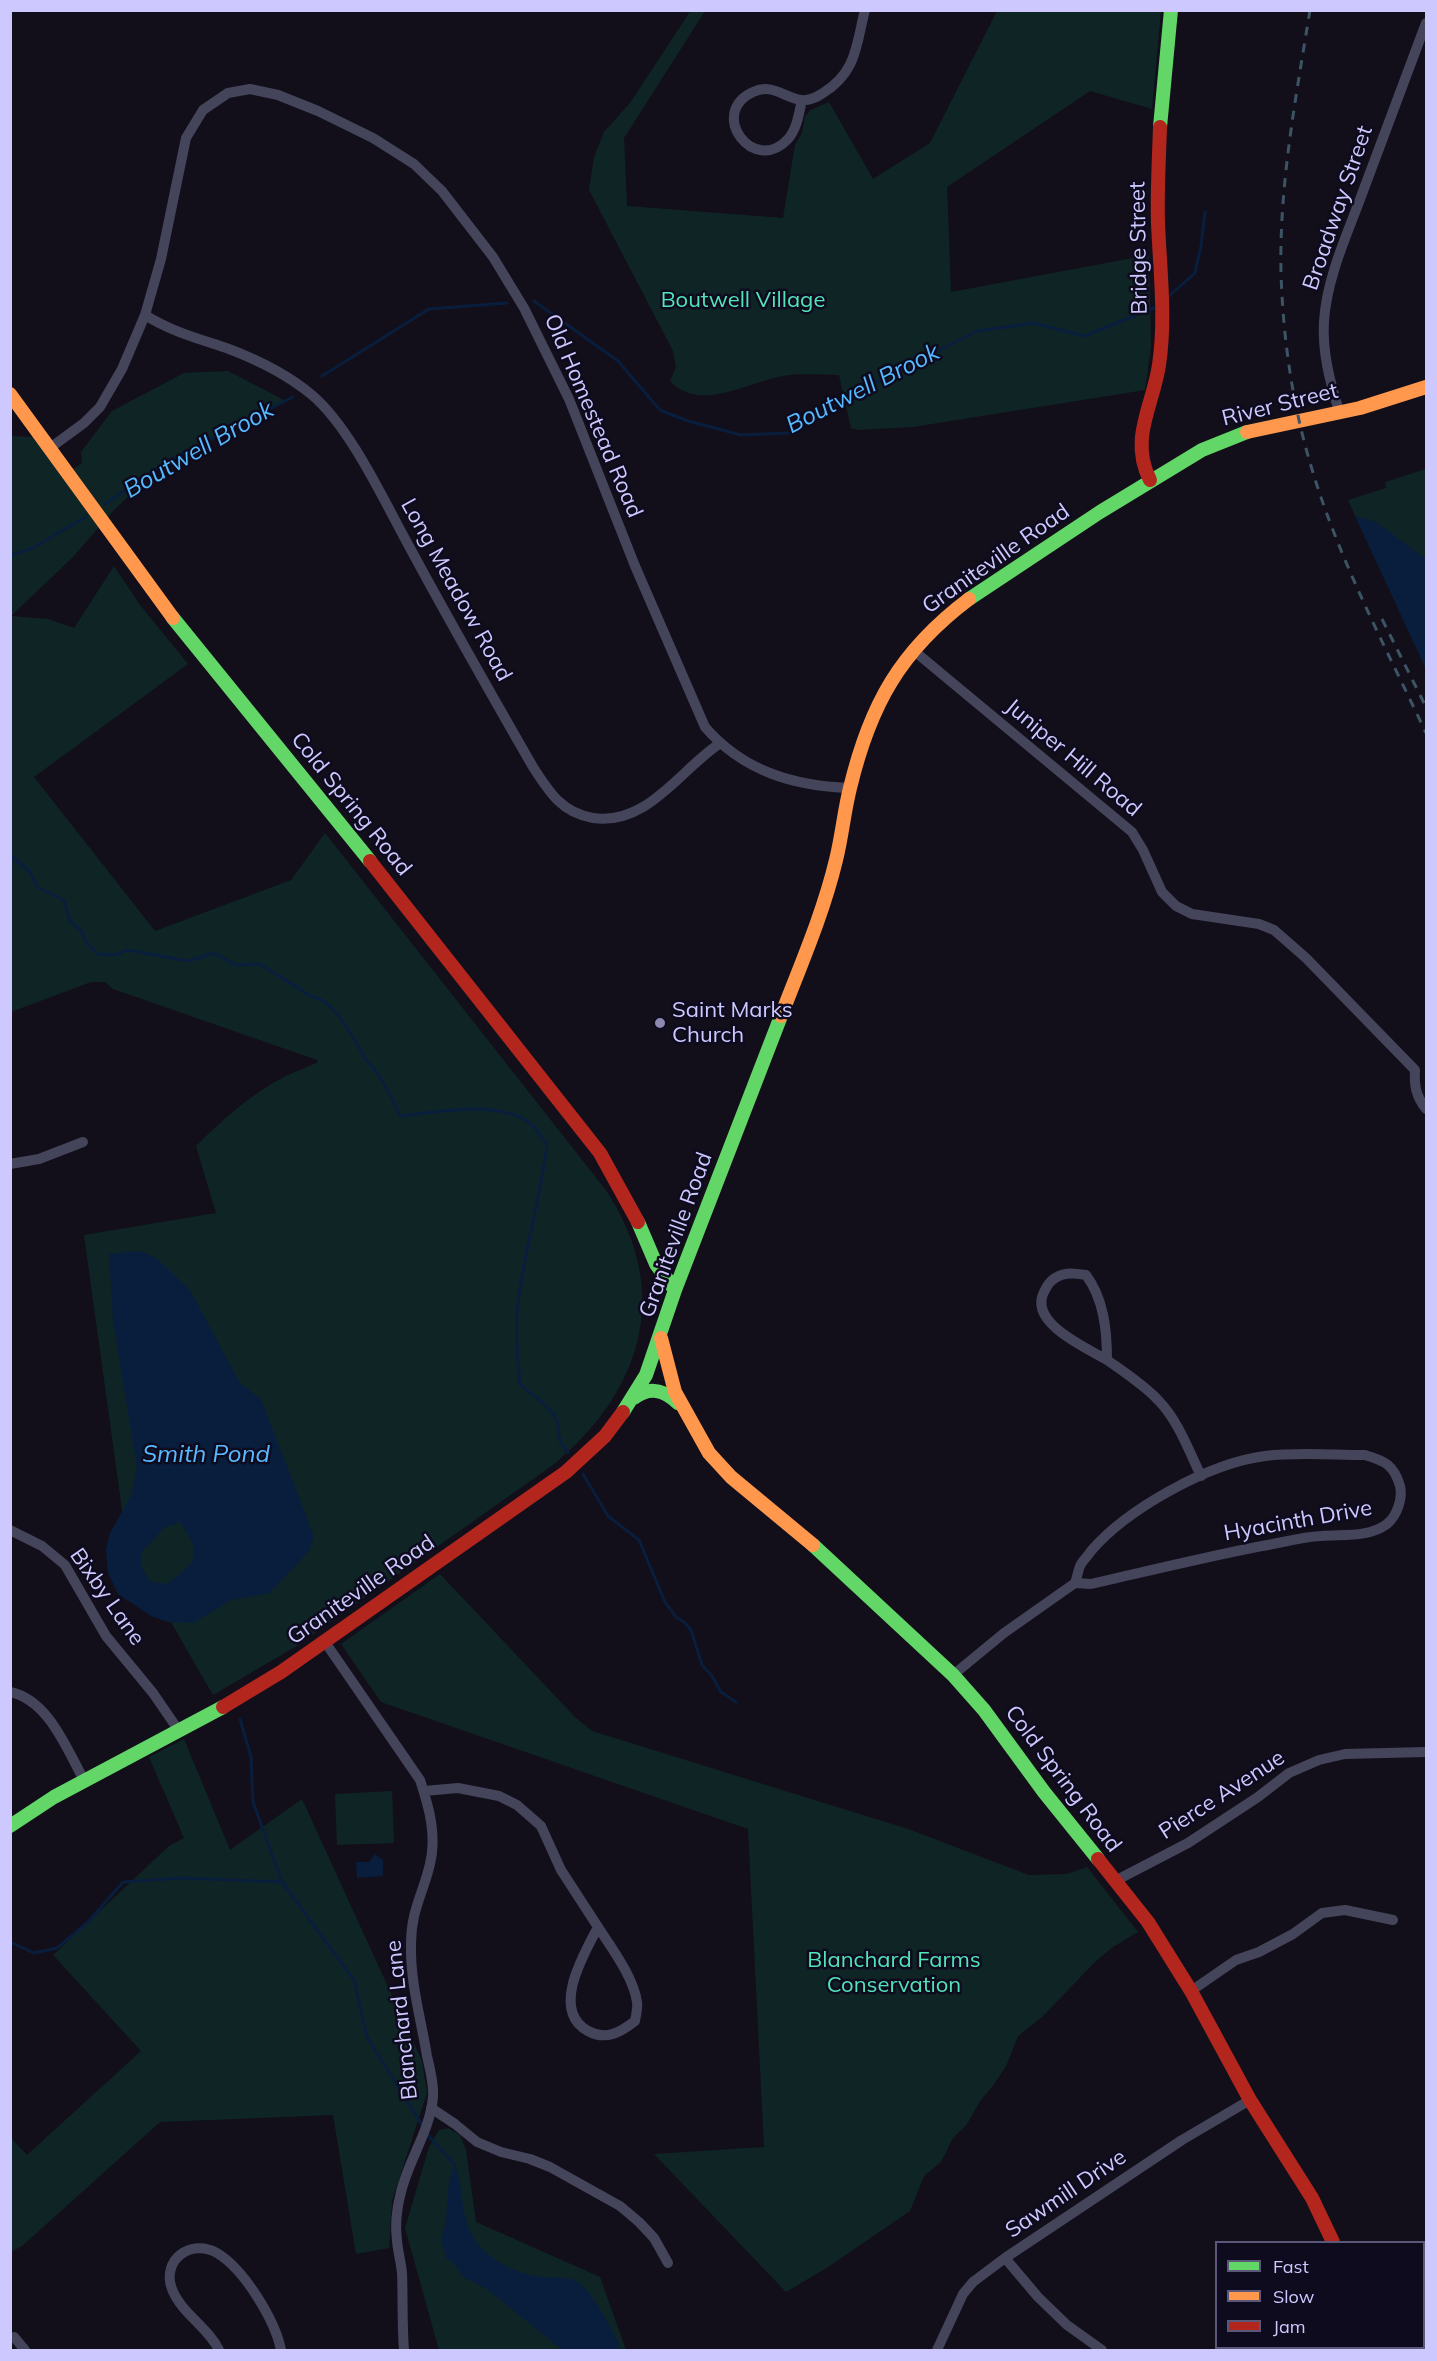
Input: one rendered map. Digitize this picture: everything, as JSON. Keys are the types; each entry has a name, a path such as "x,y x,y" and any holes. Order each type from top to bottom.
{"main road":[{"name":"Bridge Street","path":"1150,480 1142,462 1141,442 1161,353 1163,306 1158,202 1159,150 1171,10"},
{"name":"River Street","path":"1150,480 1217,443 1245,432 1360,408 1426,387"},
{"name":"Cold Spring Road","path":"10,394 161,603 392,888 600,1153 626,1197 658,1270 675,1290"},
{"name":"Graniteville Road","path":"10,1826 54,1797 178,1731 281,1672 433,1563 566,1472 605,1436 632,1400 646,1375 661,1338 675,1290 819,920 836,860 859,751 874,711 892,678 925,635 960,605 1150,480"},
{"name":"Cold Spring Road","path":"649,1245 665,1261 683,1270"},
{"name":"Cold Spring Road","path":"661,1338 675,1392 709,1453 731,1477 824,1554 953,1675 984,1710 1044,1792 1148,1922 1191,1991 1250,2100 1312,2198 1333,2241"},
{"name":"Cold Spring Road","path":"632,1400 640,1393 653,1389 664,1391 681,1406"}],"street":[{"path":"802,100 795,128 789,139 777,148 764,150 752,147 741,140 734,127 738,104 747,95 759,89 772,89 802,100 814,98 838,82 849,69 856,51 865,10"},
{"name":"Broadway Street","path":"1339,411 1330,381 1324,345 1325,311 1331,282 1378,147 1426,23"},
{"name":"Old Homestead Road","path":"51,448 84,423 110,392 122,369 145,315 161,259 186,138 198,117 214,101 240,90 265,91 278,95 342,122 414,164 442,191 493,257 524,308 569,399 635,566 663,626 698,715 719,744 741,760 770,774 850,788"},
{"name":"Long Meadow Road","path":"145,315 172,330 228,349 276,370 311,394 326,408 345,434 374,483 533,767 555,800 565,808 580,816 601,819 618,818 632,813 645,807 702,755 719,744"},
{"name":"Juniper Hill Road","path":"914,650 1132,832 1162,892 1176,906 1192,914 1259,924 1274,930 1306,958 1415,1070"},
{"path":"1426,1066 1415,1070 1414,1084 1418,1098 1426,1109"},
{"path":"10,1164 39,1159 83,1142"},
{"path":"1107,1360 1105,1328 1094,1285 1086,1275 1072,1273 1060,1275 1049,1282 1041,1298 1045,1316 1057,1330 1107,1360 1159,1400 1182,1436 1201,1476"},
{"name":"Hyacinth Drive","path":"1365,1455 1386,1462 1396,1475 1401,1489 1394,1517 1387,1524 1373,1531 1319,1536 1230,1552 1092,1584 1075,1583 1080,1564 1118,1524 1152,1501 1201,1476 1234,1462 1265,1456 1365,1455"},
{"name":"Bixby Lane","path":"10,1530 42,1546 64,1565 106,1636 153,1692 178,1731"},
{"path":"953,1675 1004,1633 1075,1583"},
{"name":"Blanchard Lane","path":"325,1642 420,1780 430,1813 433,1840 430,1864 416,1900 411,1944 415,1994 433,2094 424,2133 407,2174 398,2207 396,2238 402,2272 401,2311 404,2350"},
{"path":"10,1692 30,1700 48,1718 84,1780"},
{"name":"Pierce Avenue","path":"1115,1881 1188,1843 1258,1797 1288,1773 1318,1760 1345,1754 1426,1752"},
{"path":"424,1791 458,1788 500,1796 517,1804 541,1826 561,1870 598,1927 628,1977 638,2003 635,2021 622,2031 608,2036 593,2034 580,2027 570,2007 571,1992 578,1970 598,1927"},
{"path":"1191,1991 1236,1960 1259,1952 1293,1934 1322,1913 1345,1910 1369,1913 1393,1920"},
{"name":"Sawmill Drive","path":"937,2350 963,2294 973,2282 1005,2258 1182,2140 1250,2100"},
{"path":"431,2108 477,2142 501,2152 530,2159 620,2206 654,2238 668,2263"},
{"path":"219,2350 199,2323 180,2303 171,2288 169,2273 173,2263 181,2253 192,2248 204,2248 216,2253 235,2269 266,2310 276,2330 281,2350"},
{"path":"1005,2258 1038,2297 1067,2325 1102,2350"},
{"path":"14,2337 25,2350"}],"green space":[{"name":"Boutwell Village","path":"691,10 705,11 624,138 627,206 783,218 795,145 802,133 805,116 811,110 829,102 873,179 930,143 997,11 1161,11 1152,109 1090,91 947,187 951,292 1149,255 1151,346 1145,390 913,427 859,430 851,428 839,375 783,376 725,393 710,395 696,395 682,390 670,381 676,367 673,351 589,190 594,157 604,132 630,103"},
{"path":"228,371 286,401 166,462 115,509 73,557 11,616 48,619 74,628 114,566 140,605 188,664 34,777 155,931 291,880 325,833 605,1189 626,1227 638,1265 642,1302 638,1338 627,1372 608,1405 584,1436 553,1465 295,1647 213,1695 127,1546 84,1235 216,1213 196,1146 260,1091 318,1062 113,989 105,982 91,982 11,1012 10,436 33,437 62,477 82,463 81,452 112,411 184,373"},
{"path":"1426,469 1426,669 1348,500 1386,488 1385,482"},
{"name":"Blanchard Farms Conservation","path":"440,1574 575,1717 592,1731 908,1829 1029,1875 1067,1874 1087,1867 1138,1932 1113,1947 1096,1961 1042,2017 1018,2036 1006,2066 992,2087 980,2101 967,2124 953,2138 941,2162 924,2176 910,2211 828,2267 786,2292 654,2154 764,2147 748,1829 381,1702 341,1644"},
{"path":"184,1739 230,1850 302,1799 422,2061 427,2093 392,2201 389,2248 356,2254 333,2115 160,2122 22,2246 11,2252 11,2138 27,2155 141,2051 53,1955 169,1846 184,1838 149,1757"},
{"path":"392,1791 394,1843 337,1845 335,1794"},
{"path":"448,2128 460,2135 466,2150 476,2222 600,2277 626,2350 439,2350 405,2228 429,2147 439,2130"}],"water":[{"path":"1355,516 1376,522 1426,559 1426,669"},
{"name":"Smith Pond","path":"141,1251 156,1258 190,1290 240,1383 261,1399 314,1536 309,1551 270,1593 232,1600 193,1623 168,1622 151,1616 118,1594 108,1573 106,1549 110,1533 131,1496 137,1468 113,1321 109,1254","holes":["180,1522 194,1550 193,1557 185,1570 167,1584 151,1582 142,1568 141,1553 164,1528"]},
{"path":"375,1854 383,1860 383,1876 357,1878 356,1862 369,1862"},
{"path":"455,2165 464,2213 470,2231 481,2247 496,2260 514,2270 542,2277 571,2279 580,2284 600,2308 619,2343 620,2350 562,2350 487,2289 463,2277 455,2265 446,2258 441,2240 446,2221 449,2180"}],"waterway":[{"name":"Boutwell Brook","path":"1169,296 1195,273 1205,212"},
{"name":"Boutwell Brook","path":"534,301 618,361 660,410 688,421 741,435 790,433 887,376 977,331 1034,323 1084,336 1154,308"},
{"name":"Boutwell Brook","path":"322,376 429,309 507,303"},
{"name":"Boutwell Brook","path":"105,504 166,462 293,397"},
{"name":"Boutwell Brook","path":"10,556 33,548 87,516"},
{"path":"10,855 30,872 37,887 64,900 70,921 81,931 88,945 98,954 115,955 127,950 188,961 214,953 236,965 260,964 312,997 320,999 336,1013 351,1033 366,1060 381,1079 400,1116 449,1110 485,1110 517,1116 533,1125 547,1145 519,1293 517,1340 520,1384 554,1416 558,1423 560,1441 568,1453"},
{"path":"583,1474 608,1516 639,1540 665,1602 676,1617 691,1630 702,1665 712,1676 721,1692 736,1702"},
{"path":"240,1719 251,1757 253,1802 282,1882 354,1980 367,2037 422,2125"},
{"path":"10,1942 34,1953 57,1948 88,1922 123,1882 181,1878 282,1882"},
{"path":"427,2134 455,2165"}],"railway":[{"path":"1310,10 1294,108 1281,240 1284,321 1290,370 1304,442 1322,500 1348,568 1426,733"},
{"path":"1382,619 1426,707"}],"traffic: fast":[{"path":"1160,127 1171,10"},
{"path":"969,599 1100,512 1202,450 1247,432"},
{"path":"173,618 370,861"},
{"path":"623,1412 646,1375 675,1290 781,1016"},
{"path":"638,1222 656,1264 675,1290"},
{"path":"634,1398 646,1392 657,1391 678,1403"},
{"path":"813,1545 953,1675 984,1710 1044,1792 1098,1859"},
{"path":"10,1826 54,1797 223,1707"}],"traffic: slow":[{"path":"1247,432 1360,408 1426,387"},
{"path":"10,394 173,618"},
{"path":"781,1016 825,900 858,758 878,705 906,660 924,639 969,599"},
{"path":"661,1338 675,1392 709,1453 731,1477 813,1545"}],"traffic: jam":[{"path":"1150,480 1144,465 1142,436 1159,365 1162,330 1158,211 1160,127"},
{"path":"370,861 600,1153 638,1222"},
{"path":"223,1707 281,1672 566,1472 605,1436 623,1412"},
{"path":"1098,1859 1148,1922 1191,1991 1250,2100 1312,2198 1333,2241"}],"place":[{"name":"Saint Marks Church","path":"660,1023"}]}
